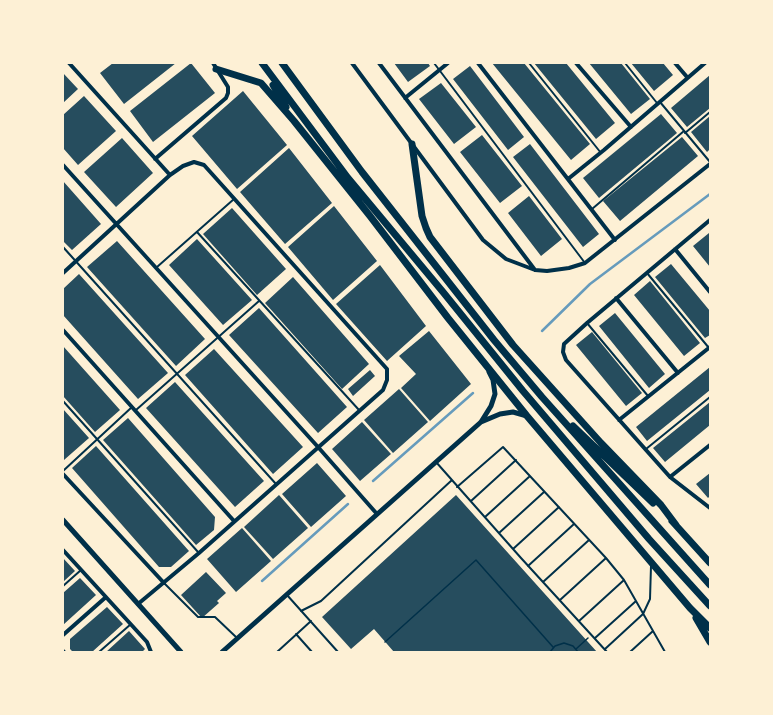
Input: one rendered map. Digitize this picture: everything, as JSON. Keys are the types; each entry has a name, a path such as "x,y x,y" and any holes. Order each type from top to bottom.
{"highway":[{"path":"258,63 278,92 294,121"},
{"path":"262,63 348,178 523,391 648,539 710,606"},
{"path":"282,63 362,172 494,340 542,397 710,585"},
{"path":"214,66 261,83 294,121 527,416 690,608 710,628"},
{"path":"412,144 422,216 430,237 514,345 601,443 661,505 676,525"},
{"path":"542,397 676,525 710,563"},
{"path":"690,608 710,642"}],"street":[{"path":"69,63 170,175"},
{"path":"352,63 483,240 506,259 535,270 547,271 568,268 584,263 615,240 710,163"},
{"path":"379,63 535,270"},
{"path":"405,98 448,63"},
{"path":"478,63 615,240"},
{"path":"576,63 630,127"},
{"path":"675,63 687,77"},
{"path":"568,179 601,153 705,63"},
{"path":"155,159 226,98 228,88 214,66"},
{"path":"63,273 170,175 184,166 194,162 204,166 234,198 387,369 387,380 383,390 199,553 138,604"},
{"path":"63,165 318,447 376,514"},
{"path":"708,221 587,323 564,344 563,352 566,360 670,477 710,508"},
{"path":"675,249 710,292"},
{"path":"616,298 678,373"},
{"path":"63,330 234,521"},
{"path":"619,420 710,347"},
{"path":"222,652 481,422 491,406 495,394 493,380 486,366"},
{"path":"481,422 500,414 513,412 527,416"},
{"path":"670,477 710,445"},
{"path":"63,473 164,582"},
{"path":"63,520 181,652"},
{"path":"63,550 148,642 151,652"},
{"path":"63,635 106,597"}],"lane":[{"path":"434,63 584,263"},
{"path":"529,63 601,153"},
{"path":"625,63 710,163"},
{"path":"591,210 710,112"},
{"path":"156,268 234,198"},
{"path":"708,221 710,228"},
{"path":"197,232 359,411"},
{"path":"63,247 276,484"},
{"path":"647,272 710,347"},
{"path":"63,473 97,439 176,374 259,301"},
{"path":"587,323 649,396"},
{"path":"646,450 710,397"},
{"path":"63,402 199,553"},
{"path":"457,487 503,447 606,558 624,580 664,651"},
{"path":"470,501 516,460"},
{"path":"436,461 457,487 607,652"},
{"path":"485,517 530,476"},
{"path":"301,611 321,601 452,480"},
{"path":"499,533 544,492"},
{"path":"513,549 559,507"},
{"path":"528,566 574,524"},
{"path":"543,582 589,540"},
{"path":"560,600 606,558"},
{"path":"605,649 643,614 650,599 652,575 651,561"},
{"path":"63,586 81,570"},
{"path":"579,622 624,580"},
{"path":"164,582 198,618 215,617 237,638"},
{"path":"286,594 338,652"},
{"path":"595,638 636,600"},
{"path":"277,652 311,621"},
{"path":"99,652 131,624"},
{"path":"630,652 653,631"},
{"path":"296,634 312,652"}],"path":[{"path":"385,642 476,560 553,647"},
{"path":"576,649 591,635"},
{"path":"550,652 553,647 564,643 576,649 578,652"}],"building":[{"path":"113,63 176,63 124,104 100,73"},
{"path":"191,63 215,93 153,142 130,111"},
{"path":"394,63 428,63 430,66 408,82"},
{"path":"492,63 524,63 590,144 571,160"},
{"path":"534,63 566,63 615,123 596,139"},
{"path":"589,63 621,63 650,99 631,114"},
{"path":"631,63 663,63 673,75 654,91"},
{"path":"470,66 524,137 508,150 453,79"},
{"path":"63,73 78,89 63,103"},
{"path":"710,75 710,108 687,127 671,108"},
{"path":"441,83 476,127 454,144 419,99"},
{"path":"243,91 287,145 237,189 192,136"},
{"path":"84,96 116,131 78,165 63,148 63,115"},
{"path":"661,114 677,133 599,198 583,178"},
{"path":"710,116 710,149 707,152 691,132"},
{"path":"482,135 522,186 500,203 460,152"},
{"path":"682,137 698,156 620,221 603,201"},
{"path":"122,138 153,173 116,207 84,172"},
{"path":"530,144 599,234 583,247 513,157"},
{"path":"289,148 332,203 285,244 240,192"},
{"path":"63,181 101,224 72,250 63,241"},
{"path":"529,196 562,239 541,256 508,213"},
{"path":"334,206 377,261 333,300 288,247"},
{"path":"232,208 286,269 257,295 203,234"},
{"path":"709,233 710,234 710,267 693,246"},
{"path":"197,239 252,300 223,325 169,265"},
{"path":"117,241 205,339 176,366 87,267"},
{"path":"671,264 710,311 710,335 705,338 655,277"},
{"path":"380,265 426,326 387,361 336,304"},
{"path":"79,274 168,373 138,399 63,315 63,289"},
{"path":"293,277 369,364 342,389 265,303"},
{"path":"650,281 700,343 684,356 634,295"},
{"path":"259,308 347,407 318,433 229,335"},
{"path":"615,313 665,374 649,388 599,326"},
{"path":"429,331 471,384 430,421 401,388 416,374 399,356"},
{"path":"592,332 642,393 626,406 576,345"},
{"path":"63,346 120,410 95,432 63,396"},
{"path":"214,349 303,447 273,474 185,375"},
{"path":"710,367 710,390 647,441 636,427"},
{"path":"370,370 375,376 353,396 348,389"},
{"path":"175,382 264,481 235,507 146,408"},
{"path":"399,389 428,422 393,453 364,420"},
{"path":"710,402 710,425 665,462 653,448"},
{"path":"63,409 89,438 64,460 63,459"},
{"path":"128,418 215,517 214,530 196,545 103,440"},
{"path":"362,422 391,454 360,481 332,449"},
{"path":"96,446 189,551 171,567 159,567 72,468"},
{"path":"317,463 346,496 311,527 282,494"},
{"path":"710,473 710,496 708,498 696,484"},
{"path":"279,495 308,528 273,559 244,527"},
{"path":"456,495 597,652 394,652 374,629 351,649 322,617"},
{"path":"242,528 271,561 236,592 207,559"},
{"path":"63,558 75,571 63,582"},
{"path":"206,572 226,593 217,601 219,603 202,618 181,595"},
{"path":"80,578 96,595 63,625 63,593"},
{"path":"107,607 123,624 92,652 73,652 70,649 70,639"},
{"path":"129,631 145,649 142,652 106,652"}],"waterway":[{"path":"542,331 590,284 710,194"},
{"path":"373,481 473,393"},
{"path":"262,581 348,504"}]}
